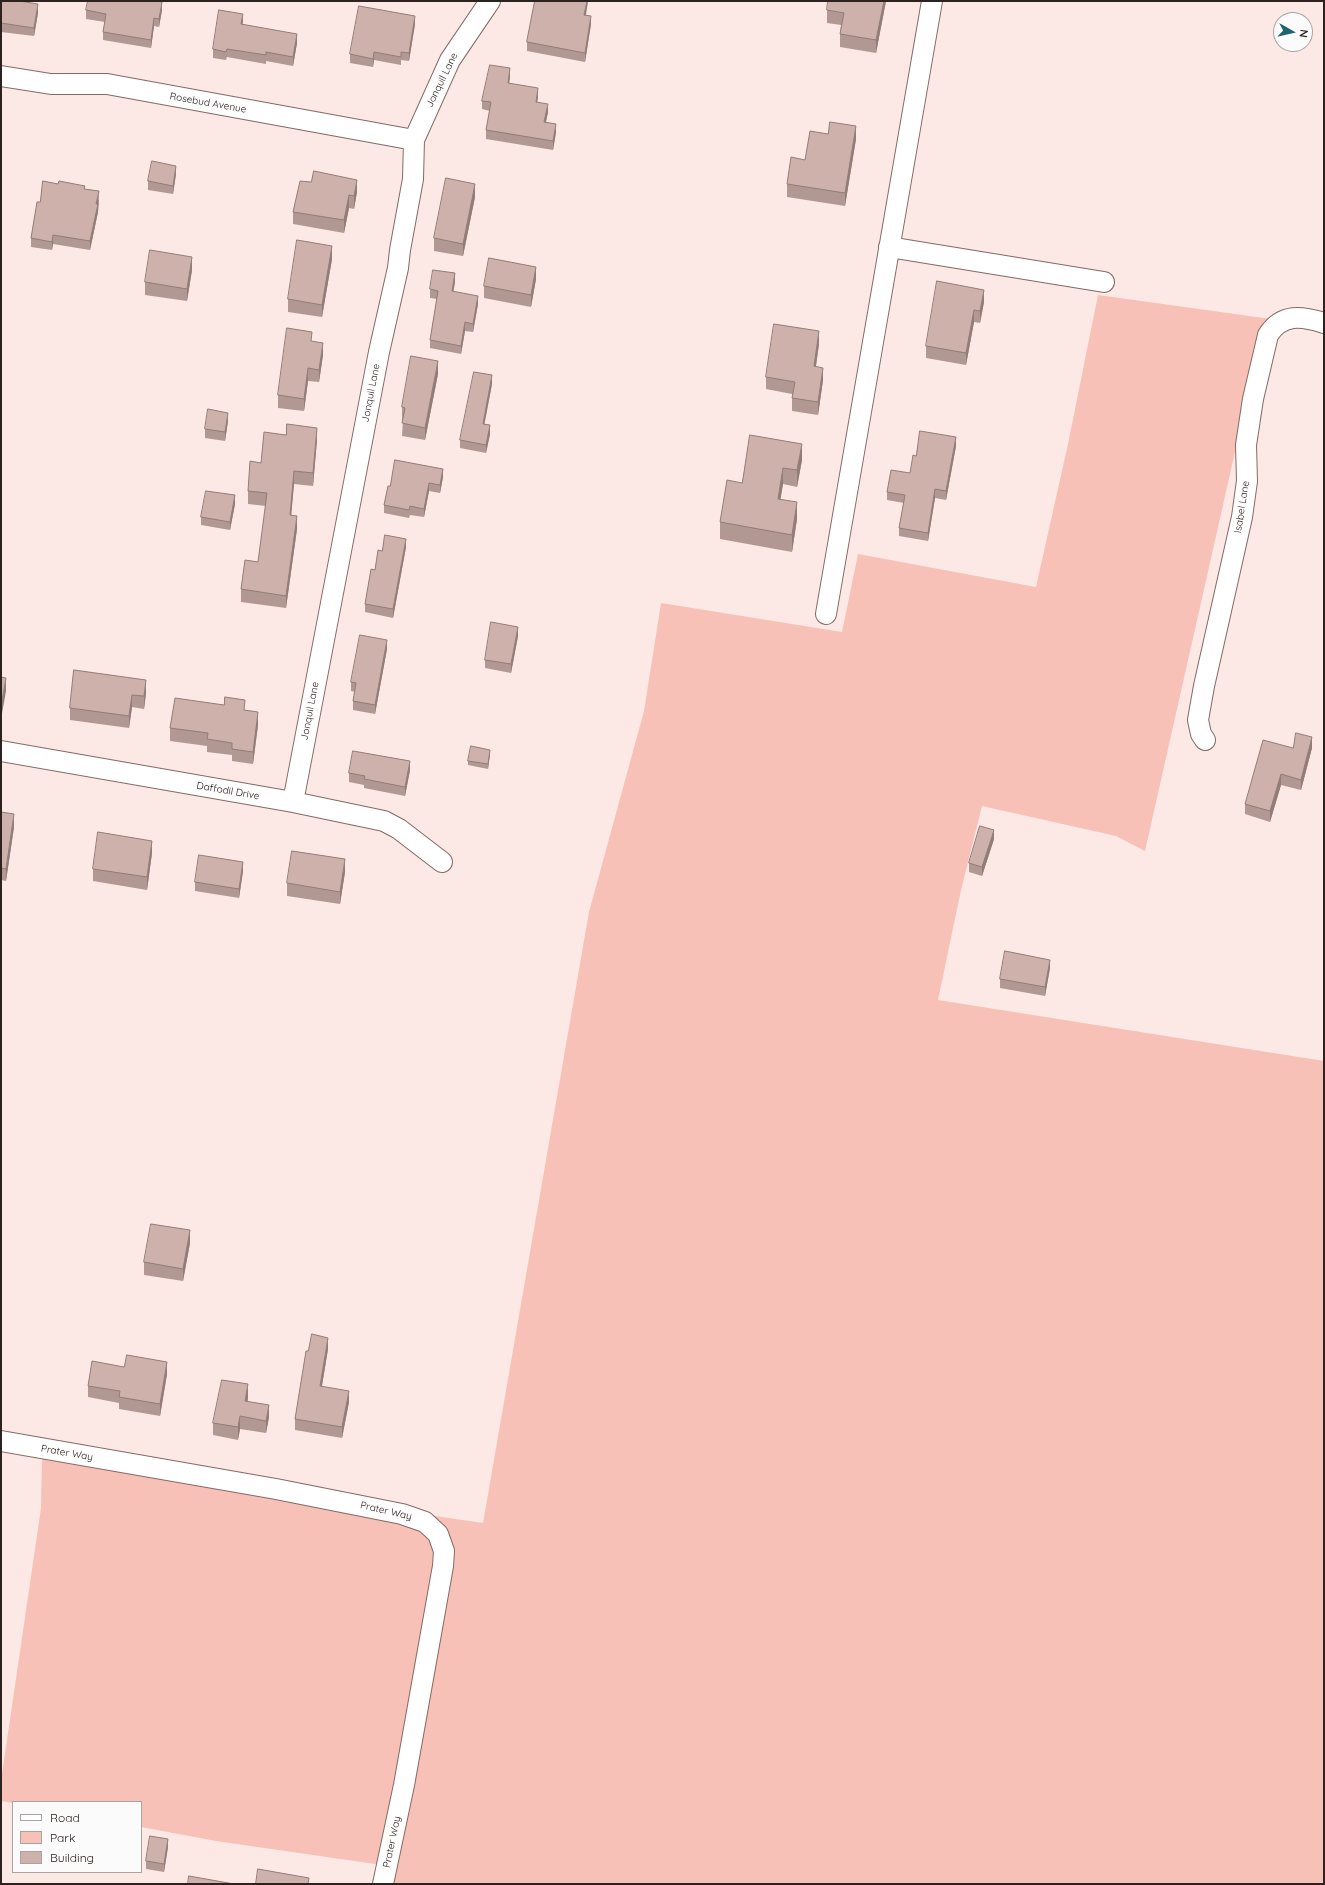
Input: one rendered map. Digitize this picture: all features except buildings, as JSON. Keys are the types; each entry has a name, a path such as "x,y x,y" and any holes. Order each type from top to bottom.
{"street":[{"name":"Jonquil Lane","path":"293,802 379,352 398,268 413,179 414,140 450,60 490,1"},
{"path":"826,614 932,1"},
{"name":"Rosebud Avenue","path":"1,76 51,84 107,84 414,140"},
{"path":"889,247 1104,282"},
{"name":"Isabel Lane","path":"1205,740 1199,728 1198,720 1204,686 1242,517 1247,481 1246,445 1253,399 1268,335 1273,327 1287,318 1311,319 1324,323"},
{"name":"Daffodil Drive","path":"1,751 293,802 384,820 399,829 442,862"},
{"name":"Prater Way","path":"1,1441 276,1489 402,1514 415,1518 432,1528 442,1543 444,1551 443,1566 404,1785 383,1884"}],"green space":[{"path":"1098,295 1271,319 1253,372 1145,851 1116,836 982,806 961,890 938,1000 1324,1061 1324,1884 386,1884 389,1866 216,1841 142,1827 142,1801 12,1801 12,1803 1,1801 1,1781 41,1508 42,1458 483,1523 589,912 644,711 661,603 842,632 858,554 1036,587 1068,444"}]}
